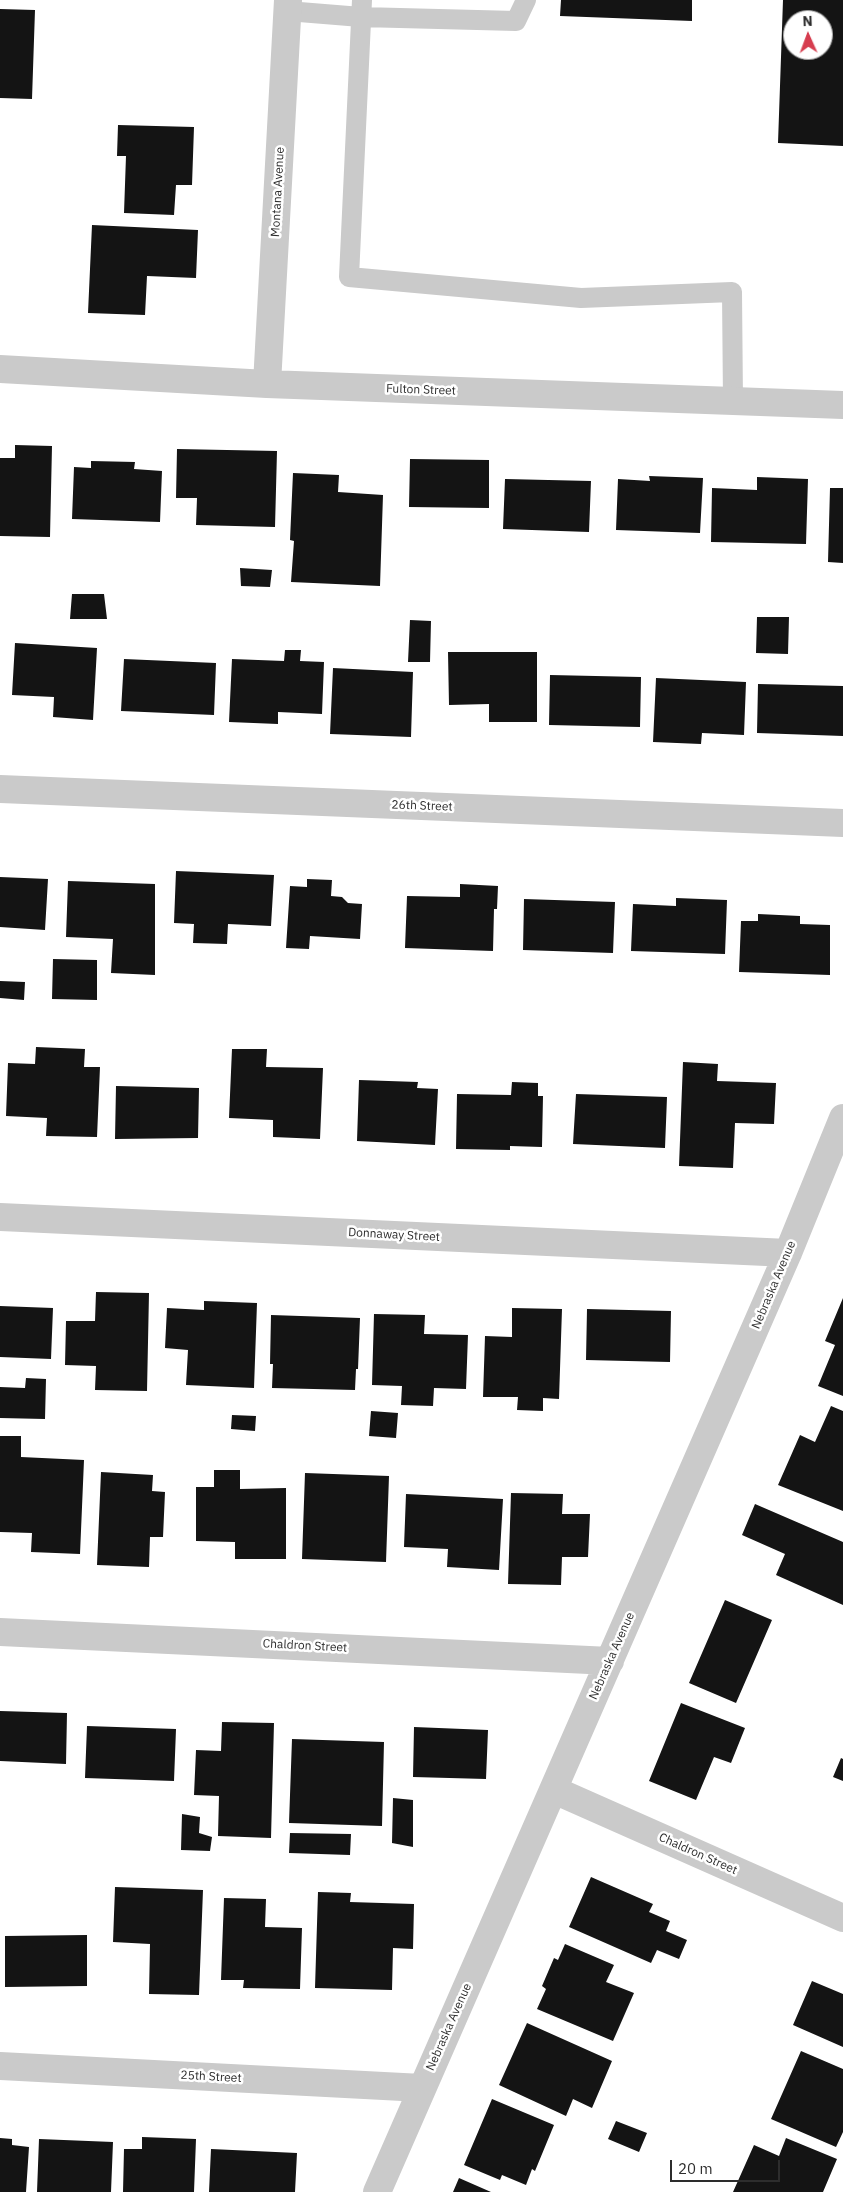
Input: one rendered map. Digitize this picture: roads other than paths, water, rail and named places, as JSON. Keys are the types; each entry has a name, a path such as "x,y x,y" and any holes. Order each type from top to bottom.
{"street":[{"name":"Montana Avenue","path":"267,384 288,6"},
{"name":"Fulton Street","path":"0,370 267,384 843,405"},
{"name":"26th Street","path":"0,789 843,823"},
{"name":"Nebraska Avenue","path":"376,2192 788,1253 843,1118"},
{"name":"Donnaway Street","path":"0,1217 788,1253"},
{"name":"Chaldron Street","path":"0,1632 610,1661"},
{"name":"Chaldron Street","path":"554,1790 843,1918"},
{"name":"25th Street","path":"0,2066 422,2088"}],"lane":[{"path":"288,6 362,8 516,21 526,0"},
{"path":"362,8 350,277 581,298 732,292 733,402"}]}
